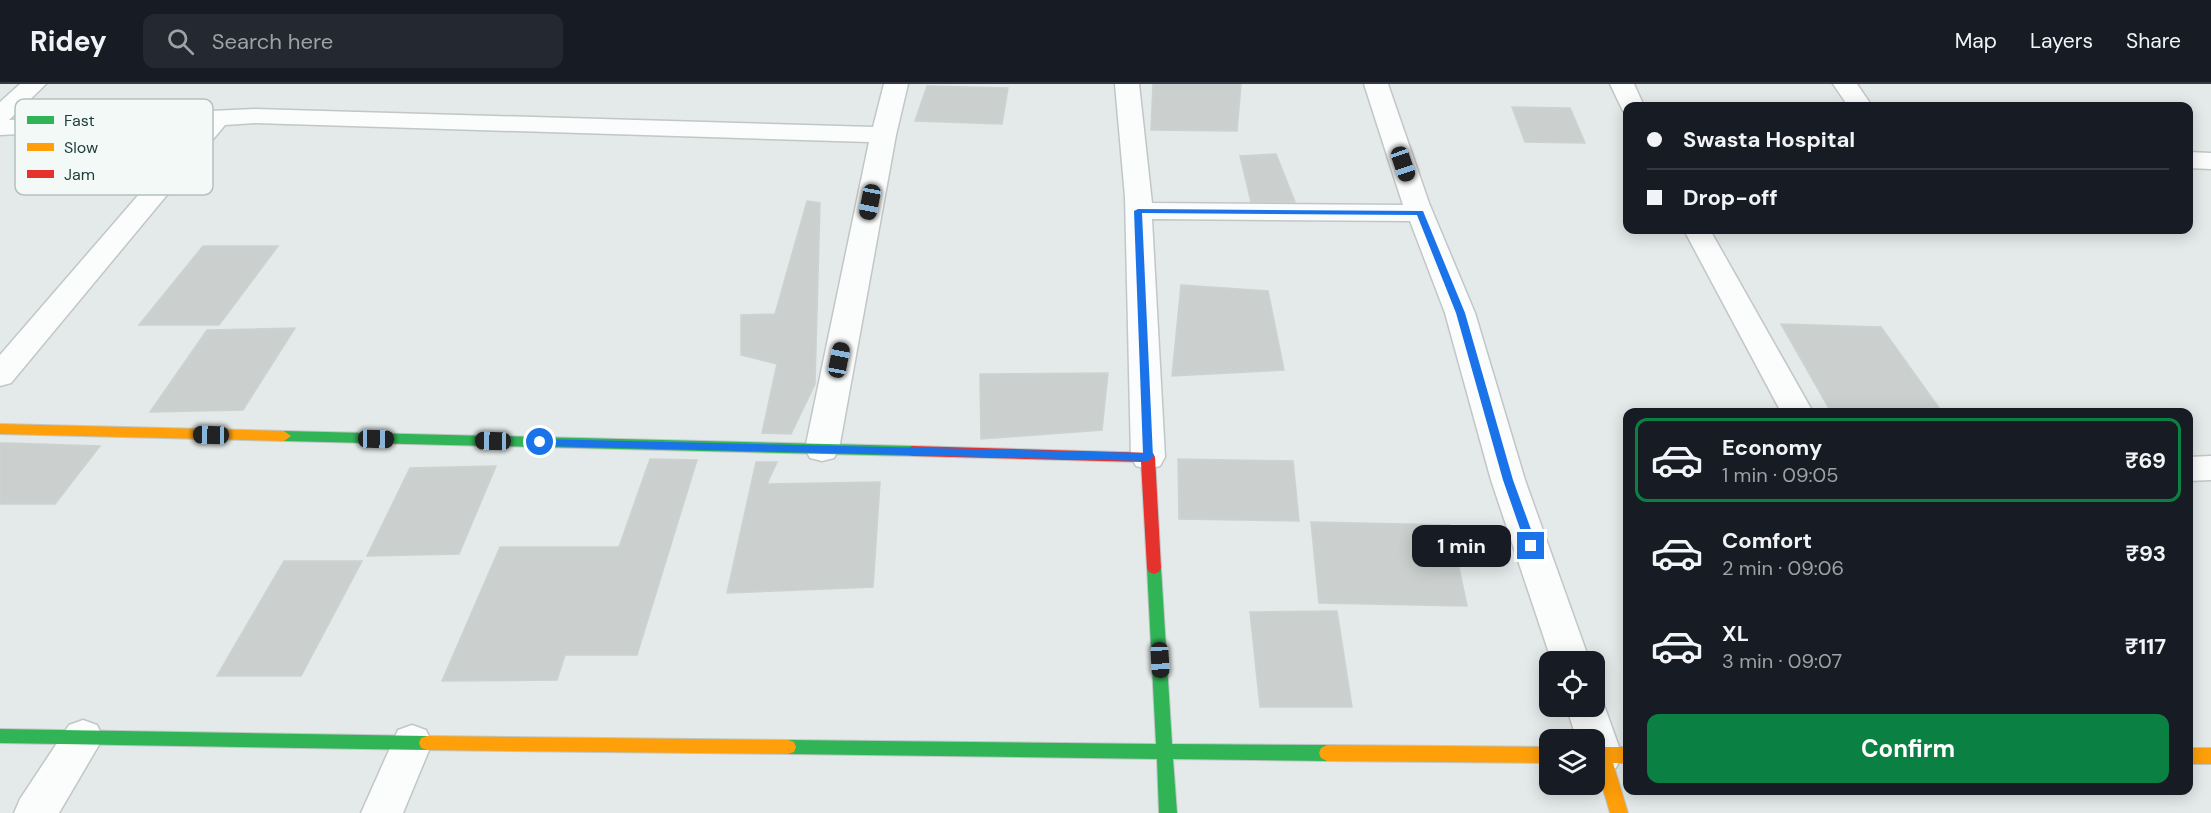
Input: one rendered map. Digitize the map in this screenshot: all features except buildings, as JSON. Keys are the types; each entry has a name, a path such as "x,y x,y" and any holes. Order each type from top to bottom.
{"street":[{"path":"822,449 883,135 896,84"},
{"path":"1127,84 1138,211 1148,457 1168,813"},
{"path":"1376,84 1420,213 1460,313 1508,480 1567,651"},
{"path":"1622,84 1630,102"},
{"path":"1845,84 1857,102"},
{"path":"0,92 30,88"},
{"path":"18,99 30,88"},
{"path":"0,115 15,102"},
{"path":"213,118 255,116 883,135"},
{"path":"213,124 218,118"},
{"path":"0,128 15,127"},
{"path":"2193,160 2211,161"},
{"path":"0,375 153,195"},
{"path":"1138,211 1420,213"},
{"path":"1699,234 1795,408"},
{"path":"0,429 1148,457"},
{"path":"2193,469 2211,468"},
{"path":"1591,717 1608,755 1619,813"},
{"path":"0,736 412,743 1539,755"},
{"path":"35,813 83,738"},
{"path":"382,813 412,743"},
{"path":"2193,756 2211,756"}],"traffic: fast":[{"path":"284,436 912,451"},
{"path":"1154,568 1168,813"},
{"path":"0,736 427,743"},
{"path":"788,747 1327,753"}],"traffic: slow":[{"path":"0,429 284,436"},
{"path":"427,743 788,747"},
{"path":"1327,753 1539,755"},
{"path":"1619,813 1602,755 1623,755"},
{"path":"2193,756 2211,756"}],"traffic: jam":[{"path":"912,451 1148,457 1154,568"}],"route":[{"path":"540,442 1148,457 1138,211 1420,213 1460,313 1508,480 1531,546"}]}
